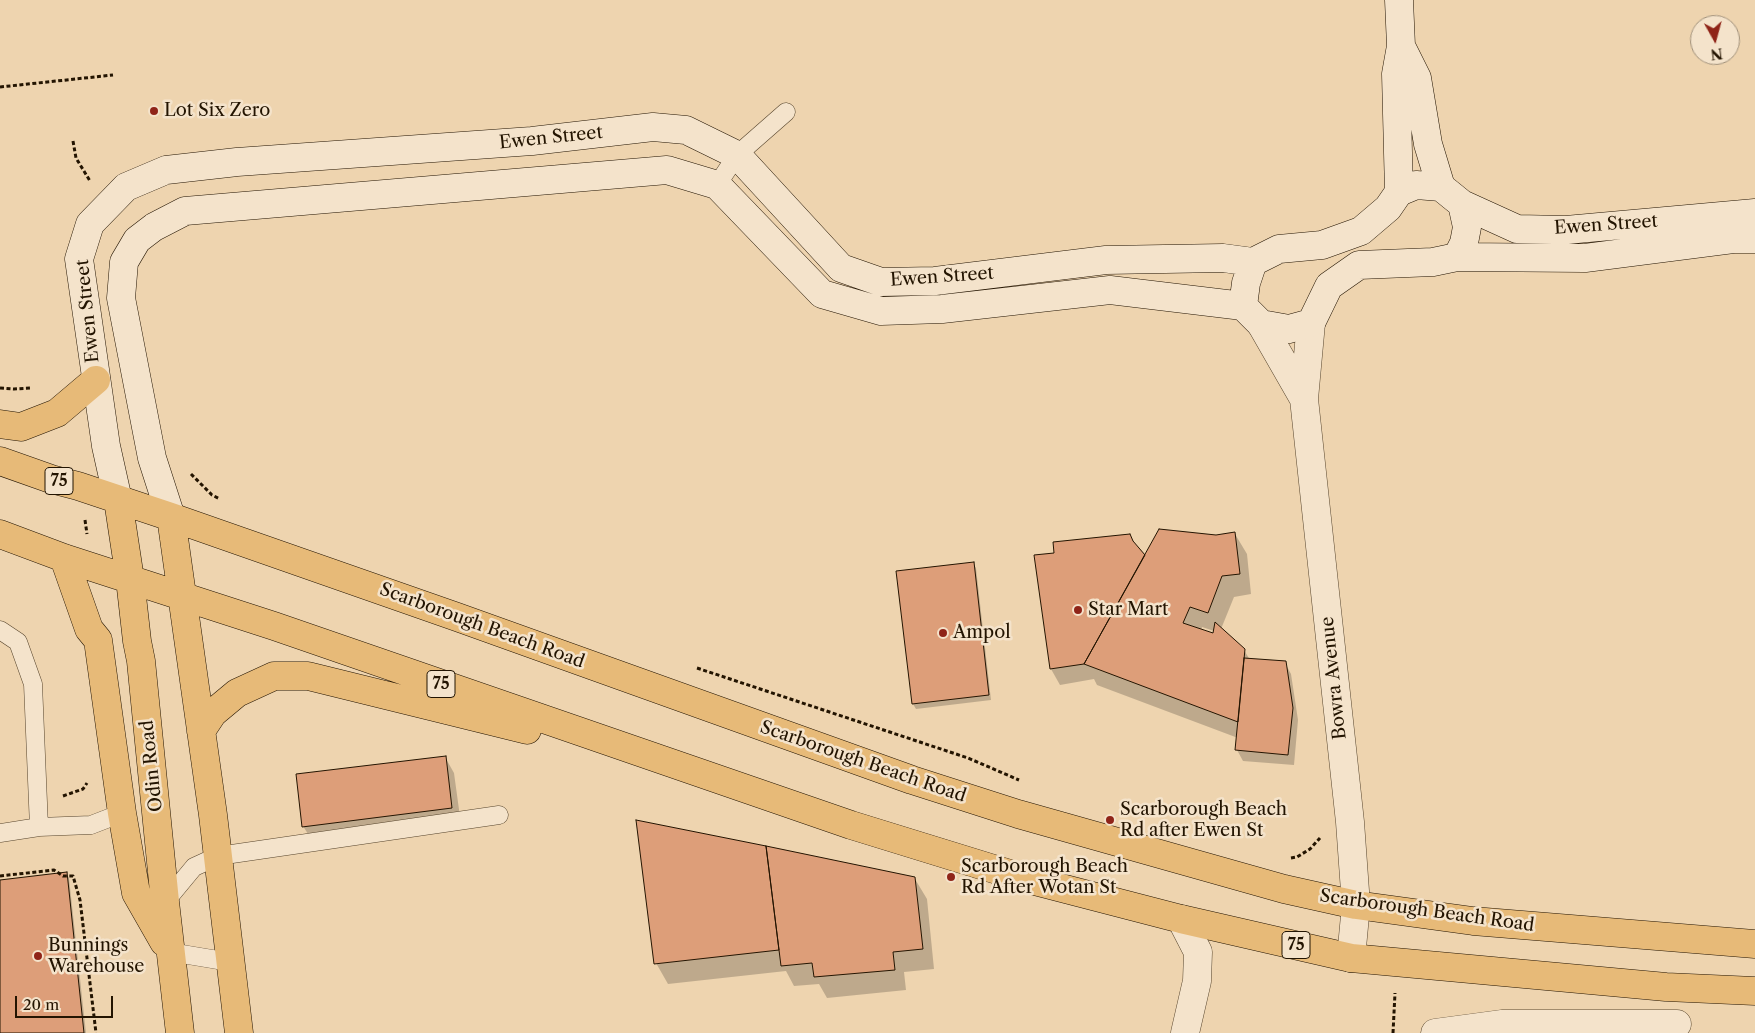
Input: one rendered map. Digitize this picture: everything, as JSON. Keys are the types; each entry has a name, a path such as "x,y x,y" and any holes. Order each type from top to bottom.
{"main road":[{"path":"1399,0 1401,46 1396,74 1399,192"},
{"path":"1252,315 1246,283 1253,262 1279,249 1322,245 1361,231 1388,208 1399,192 1416,185 1441,186 1428,144 1417,78 1401,46"},
{"name":"Ewen Street","path":"118,500 106,446 78,259 90,224 126,187 166,170 253,161 532,141 653,127 686,130 737,155 842,268 881,282 935,281 1106,260 1223,258 1253,262"},
{"path":"253,161 258,205"},
{"name":"Ewen Street","path":"172,517 152,458 121,298 124,262 137,240 154,227 185,212 667,170 717,185 822,294 881,311 942,309 1110,290 1252,315 1289,329 1311,323 1329,286 1359,264 1434,262 1457,257 1584,258 1733,239 1755,239"},
{"name":"Ewen Street","path":"1441,186 1462,204 1517,230 1566,230 1755,213"},
{"path":"1457,257 1464,243 1467,227 1462,204"},
{"name":"Bowra Avenue","path":"1252,315 1304,400"},
{"name":"Bowra Avenue","path":"1311,323 1304,400 1350,822 1356,905 1351,958"},
{"path":"0,424 21,427 57,412 96,380"},
{"name":"Scarborough Beach Road","path":"0,461 51,480 78,486 172,517 457,616 912,780 1018,814 1284,889 1356,905 1473,921 1755,944"},
{"name":"Odin Road","path":"118,500 141,661 180,1033"},
{"path":"172,517 218,856 239,1033"},
{"name":"75","path":"0,534 64,558 274,626 851,824 1023,878 1181,919 1351,958 1656,987 1755,991"},
{"path":"64,558 89,628 98,640 122,813 136,893 170,952"},
{"path":"201,731 213,713 237,694 274,676 308,676 698,772"},
{"path":"1181,919 1198,952 1197,981 1185,1033"},
{"path":"1435,1033 1502,1024 1677,1024"}],"lane":[{"path":"717,185 737,155 786,112"},
{"path":"0,630 18,642 34,684 39,827"},
{"path":"0,833 39,827 91,825 122,813"},
{"path":"165,902 194,867 218,856 499,815"},
{"path":"170,952 230,962"}],"path":[{"path":"0,87 113,75"},
{"path":"73,141 76,158 94,188"},
{"path":"0,388 14,390 35,387"},
{"path":"690,665 968,758 1022,781"},
{"path":"62,796 84,790 88,780"},
{"path":"0,876 54,870 63,876 73,876 80,900 96,1033"}],"building":[{"path":"1159,529 1216,535 1235,532 1240,574 1222,576 1208,613 1190,607 1183,623 1213,633 1215,622 1245,649 1238,722 1084,664"},
{"name":"Star Mart","path":"1130,534 1133,541 1145,555 1084,664 1050,669 1034,555 1054,553 1053,542"},
{"name":"Ampol","path":"974,562 989,695 912,704 896,571"},
{"path":"1244,658 1286,661 1293,708 1288,755 1235,750"},
{"path":"446,756 452,808 302,827 296,774"},
{"path":"636,820 766,846 779,950 654,964"},
{"path":"766,846 915,877 923,949 893,952 895,970 814,977 812,963 781,966"},
{"name":"Bunnings Warehouse","path":"67,872 84,1033 0,1033 0,880"}],"place":[{"name":"Lot Six Zero","path":"154,111"},
{"name":"Star Mart","path":"1078,610"},
{"name":"Ampol","path":"943,633"},
{"name":"Scarborough Beach Rd after Ewen St","path":"1110,820"},
{"name":"Scarborough Beach Rd After Wotan St","path":"951,877"},
{"name":"Bunnings Warehouse","path":"38,956"}]}
